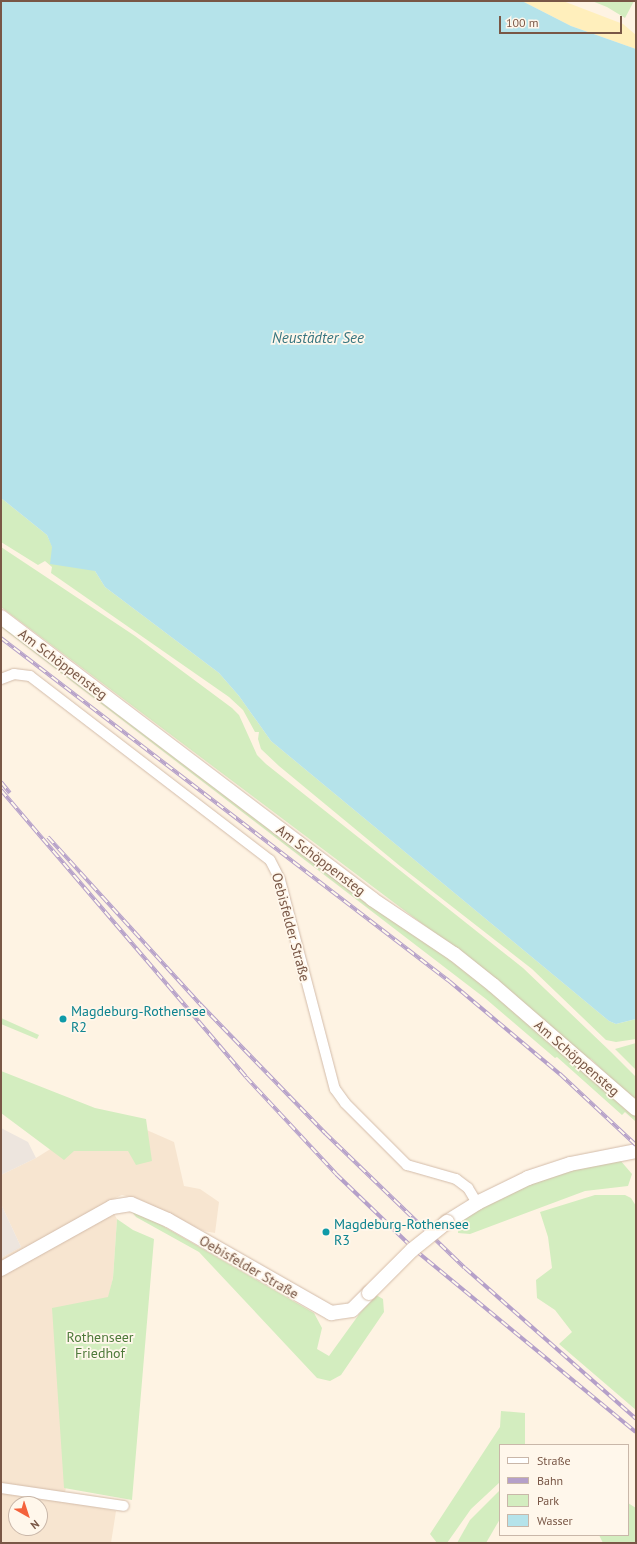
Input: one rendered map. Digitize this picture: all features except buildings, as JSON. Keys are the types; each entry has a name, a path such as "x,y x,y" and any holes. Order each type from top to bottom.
{"street":[{"name":"Am Schöppensteg","path":"1,616 372,899 454,954 493,985 636,1110"},
{"name":"Oebisfelder Straße","path":"1,680 14,674 30,676 270,860 280,880 331,1079 336,1091 408,1165 456,1179 467,1186 477,1203"},
{"name":"Oebisfelder Straße","path":"1,1269 112,1207 132,1204 168,1220 331,1313 352,1310 408,1253 447,1222 477,1203 541,1173 602,1157 636,1151"},
{"path":"1,1488 124,1506"}],"shaded area":[{"path":"108,1113 174,1142 184,1186 200,1189 219,1202 215,1233 204,1231 139,1199 122,1195 107,1202 117,1219 113,1278 63,1501 116,1511 111,1543 1,1543 1,1258 21,1247 1,1204 1,1175 36,1158"},
{"path":"1,1128 28,1142 36,1158 1,1175"},
{"path":"1,1204 21,1247 1,1258"}],"green space":[{"path":"592,1 634,1 625,18 607,7"},
{"path":"1,498 47,535 52,546 95,571 105,587 219,673 239,696 271,741 609,1021 616,1024 636,1019 636,1039 616,1042 606,1040 532,969 400,866 279,766 261,749 258,739 259,732 255,732 243,710 229,697 51,573 52,567 45,561 38,565 1,542"},
{"path":"1,547 135,636 232,708 239,715 257,755 266,764 523,968 611,1052 636,1077 636,1104 591,1059 584,1058 461,953 1,607"},
{"path":"1,621 442,951 636,1115 636,1126 635,1121 625,1112 622,1115 557,1057 555,1058 486,999 1,627"},
{"path":"1,1018 39,1035 37,1039 1,1024"},
{"path":"636,1043 636,1070 615,1049"},
{"path":"1,1071 95,1108 146,1119 152,1161 136,1165 128,1151 74,1151 64,1160 1,1113"},
{"path":"620,1160 632,1174 628,1186 585,1191 470,1234 458,1233 459,1221 504,1194 560,1173"},
{"path":"595,1195 625,1195 631,1198 636,1206 636,1410 559,1344 572,1332 555,1310 537,1298 536,1280 552,1268 548,1237 540,1212"},
{"path":"135,1210 314,1313 322,1328 317,1349 329,1356 360,1313 376,1295 383,1299 384,1312 341,1375 330,1381 317,1378 199,1252 136,1217 132,1212"},
{"name":"Rothenseer Friedhof","path":"117,1219 133,1230 154,1239 132,1500 64,1488 52,1308 108,1297 113,1278"},
{"path":"501,1411 525,1413 525,1444 499,1444 499,1483 471,1509 447,1543 437,1543 430,1534 500,1427"},
{"path":"499,1491 499,1521 486,1543 457,1543 470,1520"},
{"path":"629,1504 636,1508 636,1543 603,1543 600,1536 629,1536"}],"sand":[{"path":"522,1 563,1 623,24 636,35 636,49 571,26"}],"water":[{"name":"Neustädter See","path":"1,1 522,1 571,26 636,49 636,1019 616,1024 609,1021 271,741 239,696 219,673 105,587 95,571 50,564 52,547 47,535 1,498"}],"railway":[{"path":"1,638 449,981 560,1074 636,1145"},
{"path":"1,782 10,793"},
{"path":"1,790 246,1077 336,1174 415,1250 636,1432"},
{"path":"48,837 200,1004 325,1133 465,1268 636,1419"}],"place":[{"name":"Magdeburg-Rothensee R2","path":"63,1019"},
{"name":"Magdeburg-Rothensee R3","path":"326,1232"}]}
